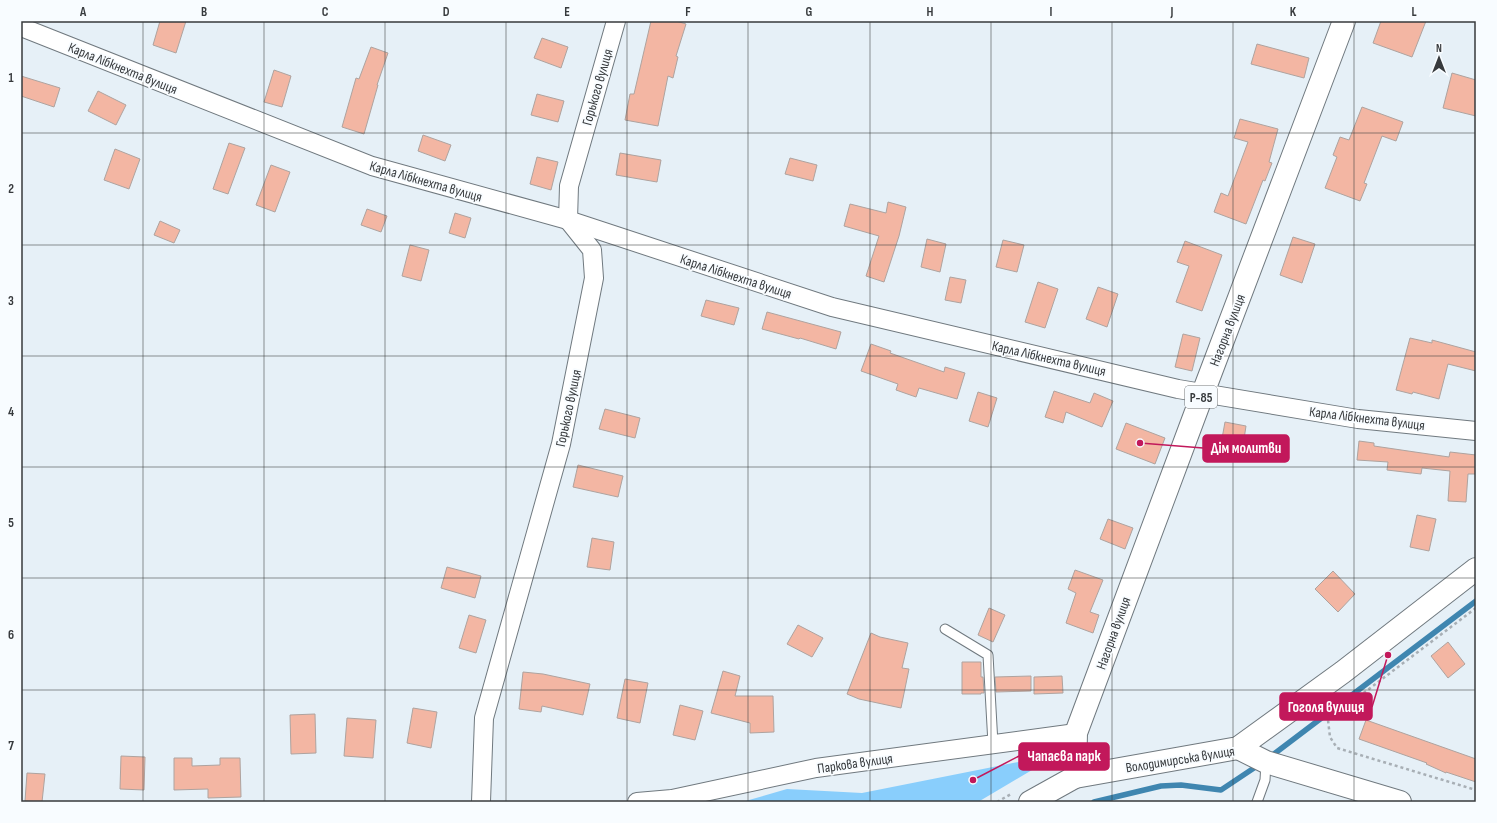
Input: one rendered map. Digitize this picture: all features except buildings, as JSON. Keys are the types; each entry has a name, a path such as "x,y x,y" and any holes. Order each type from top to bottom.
{"main road":[{"name":"Нагорна вулиця","path":"1075,777 1076,733 1344,21"},
{"path":"1238,748 1343,672 1476,569"},
{"name":"Володимирська вулиця","path":"1023,796 1075,777 1238,748 1266,762 1400,802"}],"street":[{"name":"Горького вулиця","path":"481,802 484,718 561,444 594,278 592,250 568,220 568,186 616,21"},
{"name":"Карла Лібкнехта вулиця","path":"21,27 372,166 568,220 832,307 1178,389 1358,419 1476,431"},
{"name":"Паркова вулиця","path":"637,802 672,798 816,768 1076,733"}],"lane":[{"path":"945,629 988,656 993,744"},
{"path":"1257,802 1264,780 1266,762"}],"path":[{"path":"1476,608 1328,720 1330,737 1337,748 1476,790"},
{"path":"997,802 1023,796"}],"shaded area":[{"path":"1023,761 1032,770 978,802 742,802 787,789 862,793"}],"waterway":[{"path":"1270,757 1476,601"},
{"path":"1094,802 1161,786 1181,785 1221,790 1260,764"}],"place":[{"name":"Дім молитви","path":"1140,443"},
{"name":"Гоголя вулиця","path":"1388,655"},
{"name":"Чапаєва парк","path":"973,780"}]}
